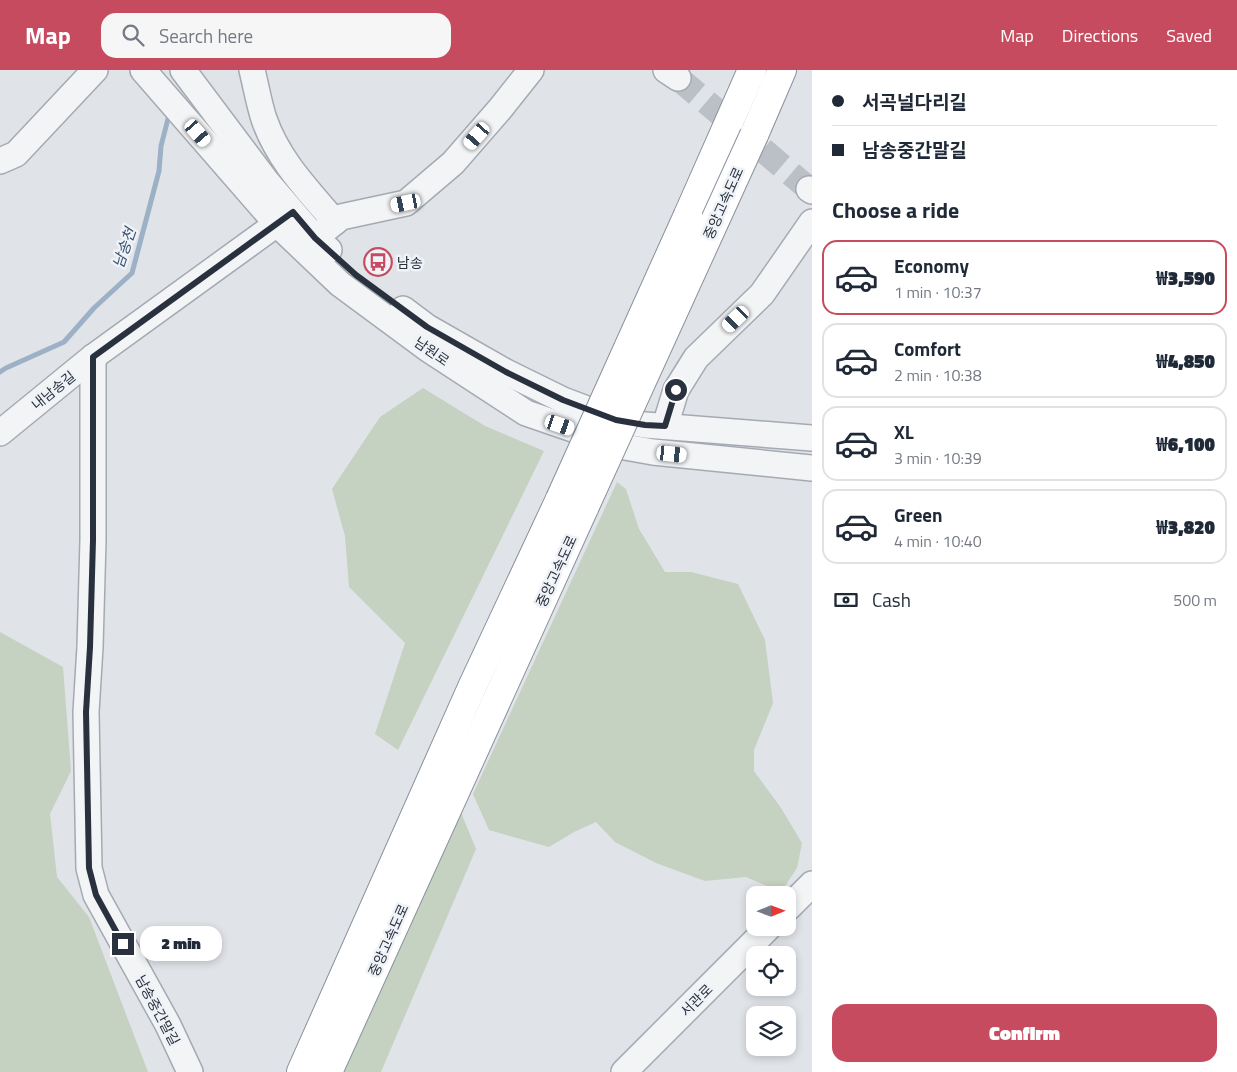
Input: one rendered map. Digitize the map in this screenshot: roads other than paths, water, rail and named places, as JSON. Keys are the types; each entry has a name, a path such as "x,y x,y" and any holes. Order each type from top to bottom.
{"highway":[{"name":"중앙고속도로","path":"328,1072 573,502 688,215 752,70"},
{"name":"중앙고속도로","path":"301,1072 473,685 573,502 754,135 782,70"}],"street":[{"path":"0,161 16,154 95,70"},
{"name":"남원로","path":"143,70 198,133 285,218 348,290 428,348 526,413 625,447 653,452 812,468"},
{"path":"243,70 267,182"},
{"path":"252,70 264,119 275,144 288,167 335,222"},
{"path":"315,238 341,217 406,203 453,164 531,70"},
{"name":"남원로","path":"189,71 267,182 285,218 315,238 356,275 427,327 506,372 563,400 616,420 645,425 812,438"},
{"name":"내남송길","path":"0,433 93,357 285,218"},
{"path":"665,426 676,390 696,358 762,294 812,222"},
{"name":"남송중간말길","path":"93,357 93,540 86,712 89,868 96,895 168,1025 190,1072"},
{"path":"796,900 812,884"},
{"name":"서관로","path":"624,1072 760,936"}],"waterway":[{"name":"남송천","path":"0,372 64,342 94,308 132,273 159,171 161,146 170,111"}],"tunnel":[{"path":"678,78 809,189"}],"place":[{"name":"남송","path":"378,262"}]}
